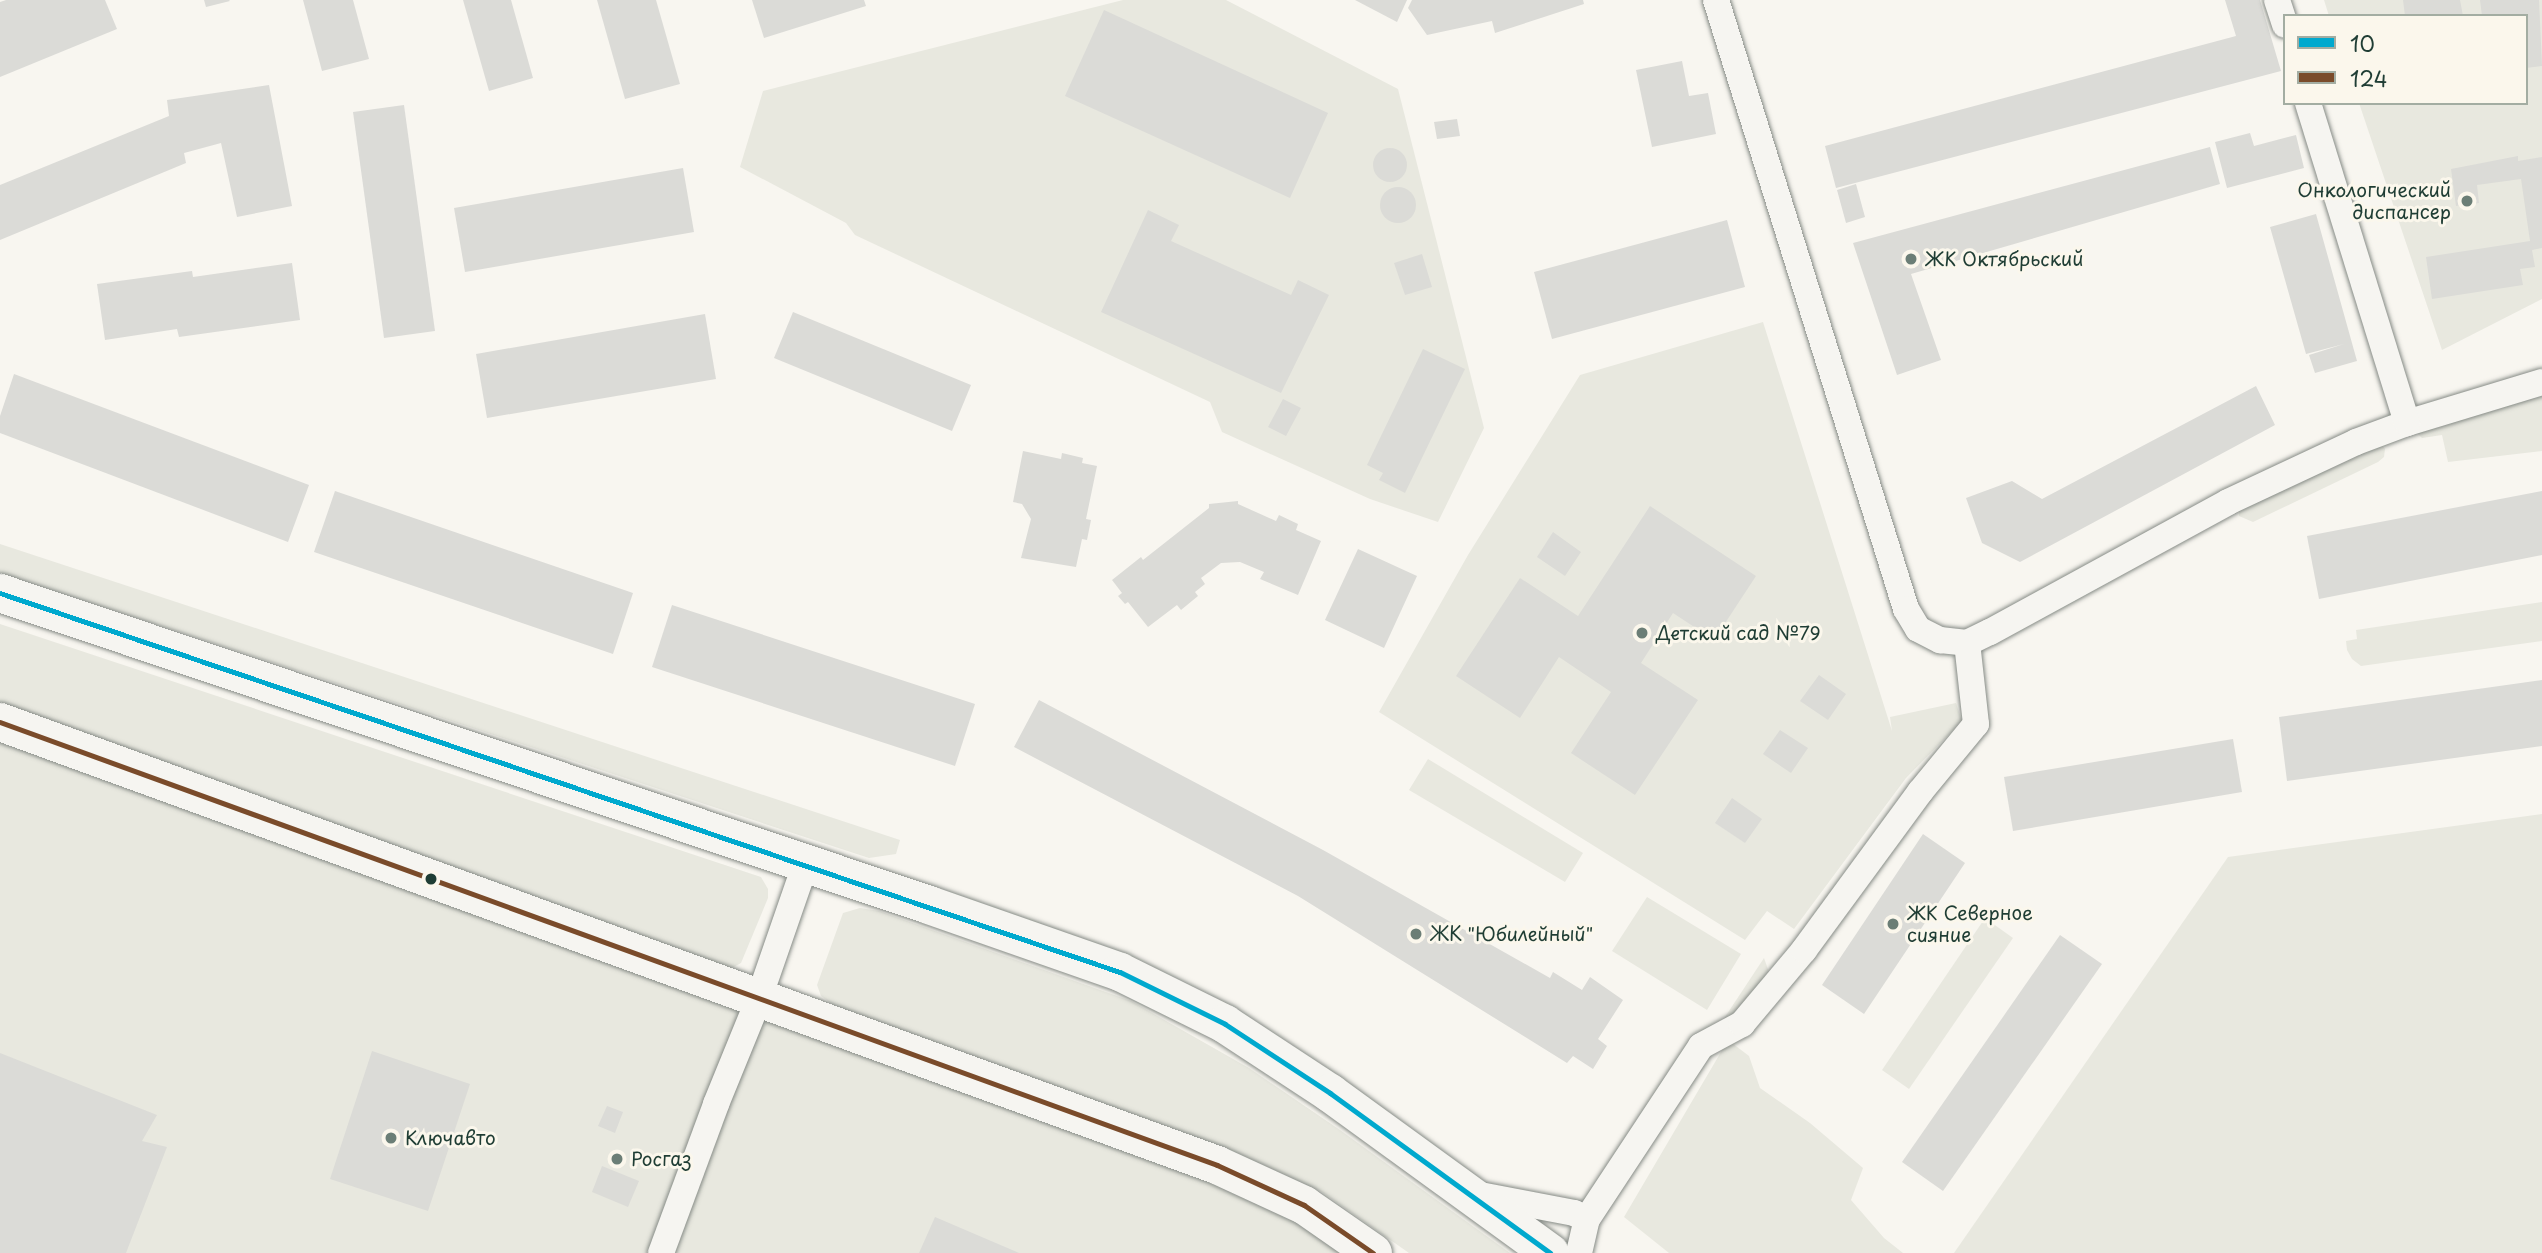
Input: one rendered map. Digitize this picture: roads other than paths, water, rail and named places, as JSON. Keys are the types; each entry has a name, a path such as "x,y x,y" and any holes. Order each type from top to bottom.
{"main road":[{"path":"0,593 929,905 1120,972 1225,1024 1330,1093 1550,1253"},
{"path":"0,722 471,892 758,1001 1217,1166 1304,1205 1373,1253"}],"street":[{"path":"1716,0 1906,609 1918,629 1940,640 1967,643 2228,502 2356,442 2407,423 2542,382"},
{"path":"2277,0 2283,20"},
{"path":"2309,105 2407,423"},
{"path":"1579,1253 1587,1220 1701,1045 1742,1024 1804,950 1920,792 1976,724 1967,643"},
{"path":"661,1253 716,1104 758,1001 805,865"},
{"path":"1467,1192 1574,1213 1587,1220"}],"place":[{"name":"Онкологический диспансер","path":"2467,201"},
{"name":"ЖК Октябрьский","path":"1911,259"},
{"name":"Детский сад №79","path":"1642,633"},
{"name":"ЖК Северное сияние","path":"1893,924"},
{"name":"ЖК \"Юбилейный\"","path":"1416,934"},
{"name":"Ключавто","path":"391,1138"},
{"name":"Росгаз","path":"617,1159"}]}
